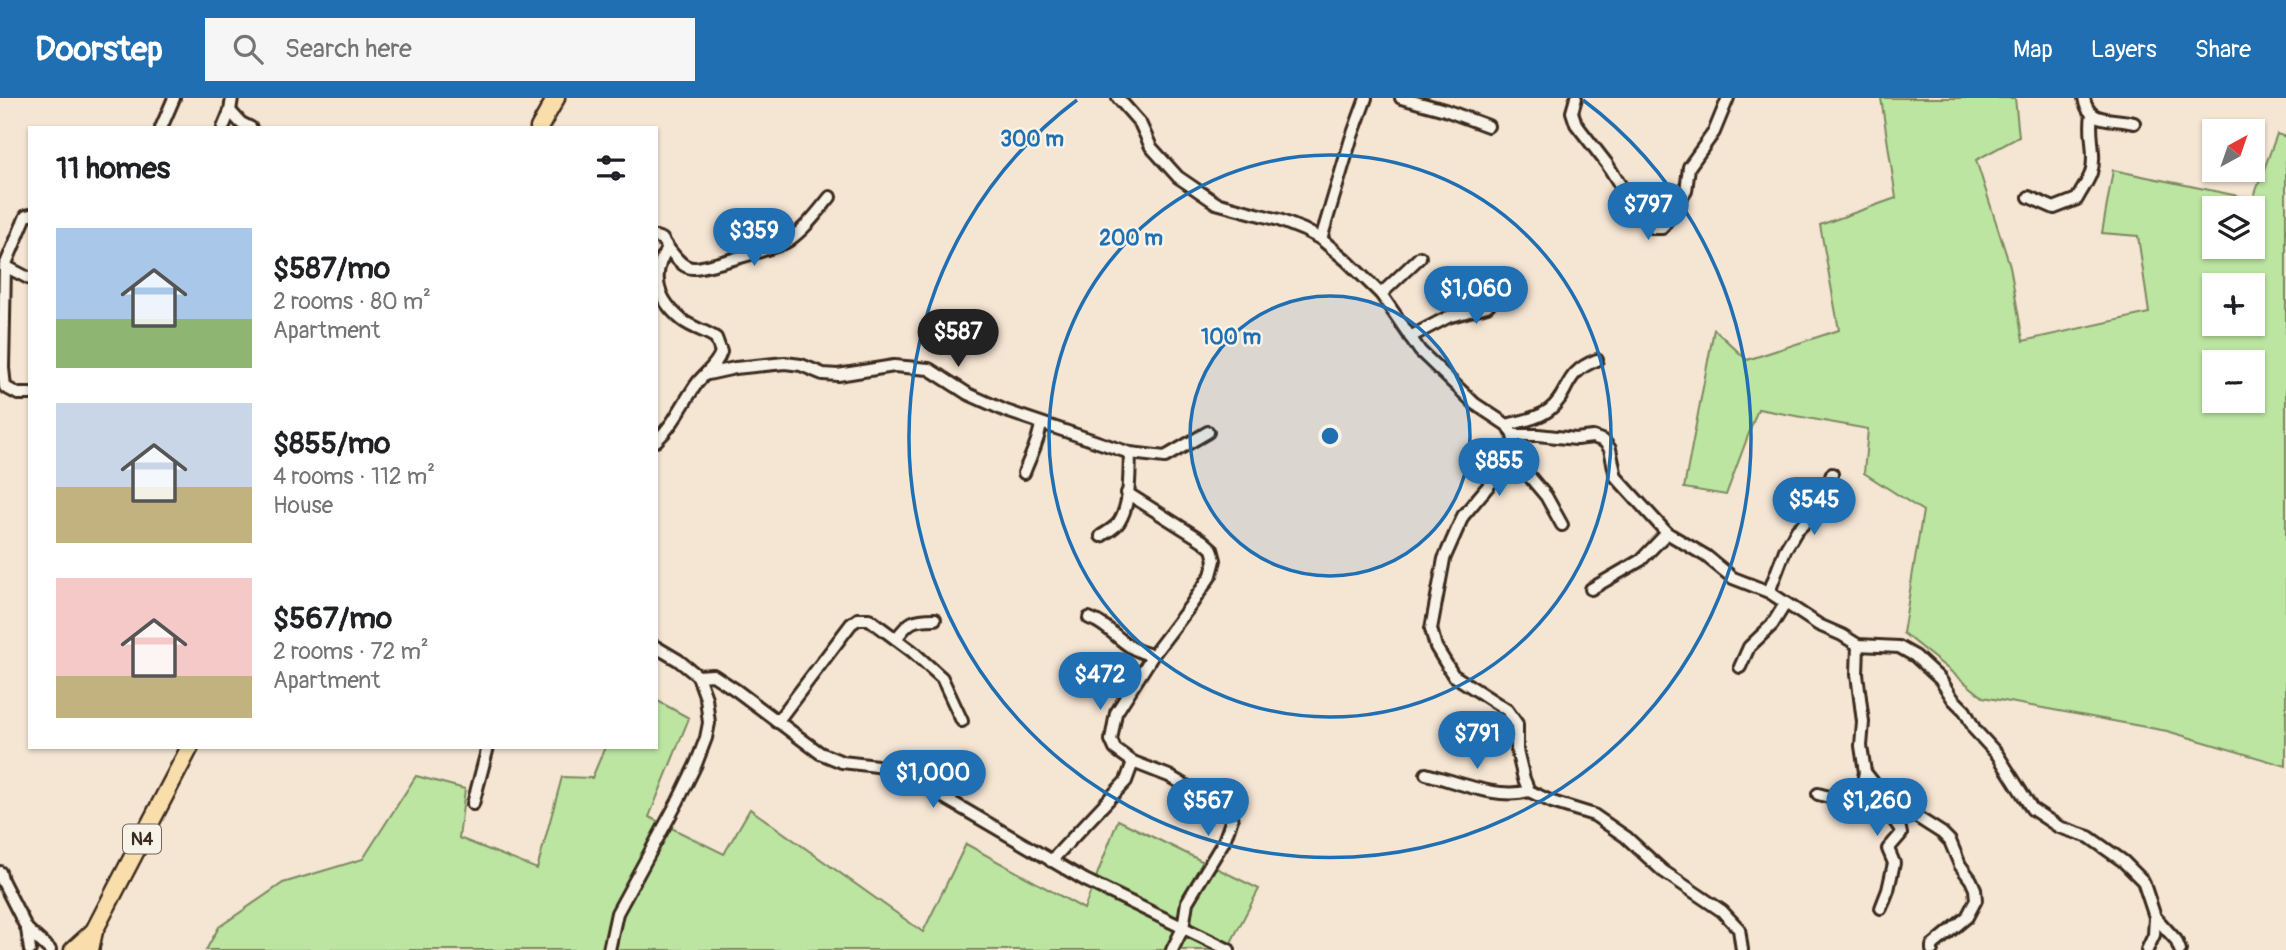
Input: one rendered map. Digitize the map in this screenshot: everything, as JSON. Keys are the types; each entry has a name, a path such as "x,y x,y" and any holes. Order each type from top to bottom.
{"highway":[{"path":"540,126 556,98"},
{"name":"N4","path":"90,950 94,931 189,749"},
{"name":"N4","path":"73,950 94,931"}],"street":[{"path":"163,126 174,98"},
{"path":"224,126 232,98"},
{"path":"1118,98 1140,123 1151,147 1178,177 1216,202 1279,220 1321,239 1381,294 1420,351 1475,404 1510,430 1576,439 1593,437 1604,441 1609,449 1616,477 1667,533 1706,556 1734,578 1769,592 1819,625 1858,645 1899,647 1915,656 1940,679 1965,711 1975,730 1997,754 2032,809 2059,827 2089,837 2123,861 2143,881 2155,917 2154,935 2147,950"},
{"path":"1321,239 1366,98"},
{"path":"1401,98 1488,126"},
{"path":"1576,98 1572,112 1576,124 1607,164 1640,217 1658,229 1662,228 1686,191 1689,167 1714,132 1728,98"},
{"path":"2084,98 2086,109 2092,115 2134,123"},
{"path":"230,111 247,126"},
{"path":"2029,197 2054,208 2077,199 2091,172 2092,115"},
{"path":"658,238 681,263 691,268 715,264 786,243 804,228 830,197"},
{"path":"28,216 5,266 3,368 5,387 18,394 28,394"},
{"path":"658,278 661,258 668,248"},
{"path":"1381,294 1420,257"},
{"path":"5,266 28,278"},
{"path":"1410,337 1448,317 1487,306 1499,295 1510,277"},
{"path":"658,288 660,295 682,320 710,334 720,344 721,352 708,374 699,381 666,432 658,439"},
{"path":"1510,430 1548,411 1576,371 1582,365 1597,360"},
{"path":"708,374 735,368 785,363 801,365 823,374 838,375 894,366 929,369 968,394 1006,411 1130,453 1165,457 1208,432"},
{"path":"1024,473 1039,442 1041,424"},
{"path":"1510,430 1516,453 1530,477 1546,496 1562,525"},
{"path":"1101,536 1117,524 1123,513 1130,453"},
{"path":"1516,453 1463,516 1444,559 1431,629 1436,647 1452,675 1507,710 1517,724 1517,750 1529,791"},
{"path":"1769,592 1785,550 1797,530 1819,510 1832,474"},
{"path":"1127,493 1203,541 1213,549 1215,560 1197,597 1153,655 1116,712 1112,728 1111,740 1115,749 1133,762 1169,776 1226,806 1232,819 1224,841 1187,902 1183,928 1172,950"},
{"path":"1591,589 1641,560 1667,533"},
{"path":"1740,667 1749,647 1772,625 1786,604"},
{"path":"1089,618 1098,621 1132,649 1153,655"},
{"path":"777,722 858,619 869,619 930,666 942,678 962,721"},
{"path":"896,639 907,624 919,619 935,619"},
{"path":"1818,794 1840,800 1855,794 1863,782 1865,772 1857,674 1858,645"},
{"path":"609,950 617,913 696,764 709,723 706,698 698,676 658,648"},
{"path":"698,676 713,674 820,753 842,762 877,766 909,777 1085,880 1229,950"},
{"path":"473,804 487,749"},
{"path":"1051,861 1126,781 1133,762"},
{"path":"1865,772 1885,796 1950,841 1975,890 1973,909 1932,946 1932,950"},
{"path":"1426,774 1499,793 1514,795 1529,791 1552,802 1594,815 1626,837 1663,871 1722,911 1739,929 1742,950"},
{"path":"1881,908 1894,863 1888,849 1901,834 1887,810 1885,796"},
{"path":"0,872 27,929 30,950"},
{"path":"2155,917 2176,940 2180,950"},
{"path":"27,929 50,950"}],"green space":[{"path":"1881,98 2015,98 2019,137 1976,160 2010,266 2023,341 2149,313 2138,236 2102,233 2113,170 2239,196 2202,196 2202,259 2265,259 2265,196 2254,196 2259,182 2265,182 2265,166 2277,134 2286,137 2286,766 2167,731 1983,697 1903,633 1923,511 1864,473 1868,429 1758,409 1726,495 1684,488 1714,329 1747,360 1839,330 1820,225 1896,198"},
{"path":"658,701 689,718 649,817 724,854 750,809 923,932 966,844 1084,909 1118,820 1259,889 1227,950 206,950 219,927 283,883 363,859 416,776 465,789 459,838 537,869 562,777 592,778 604,749 658,749"}]}
